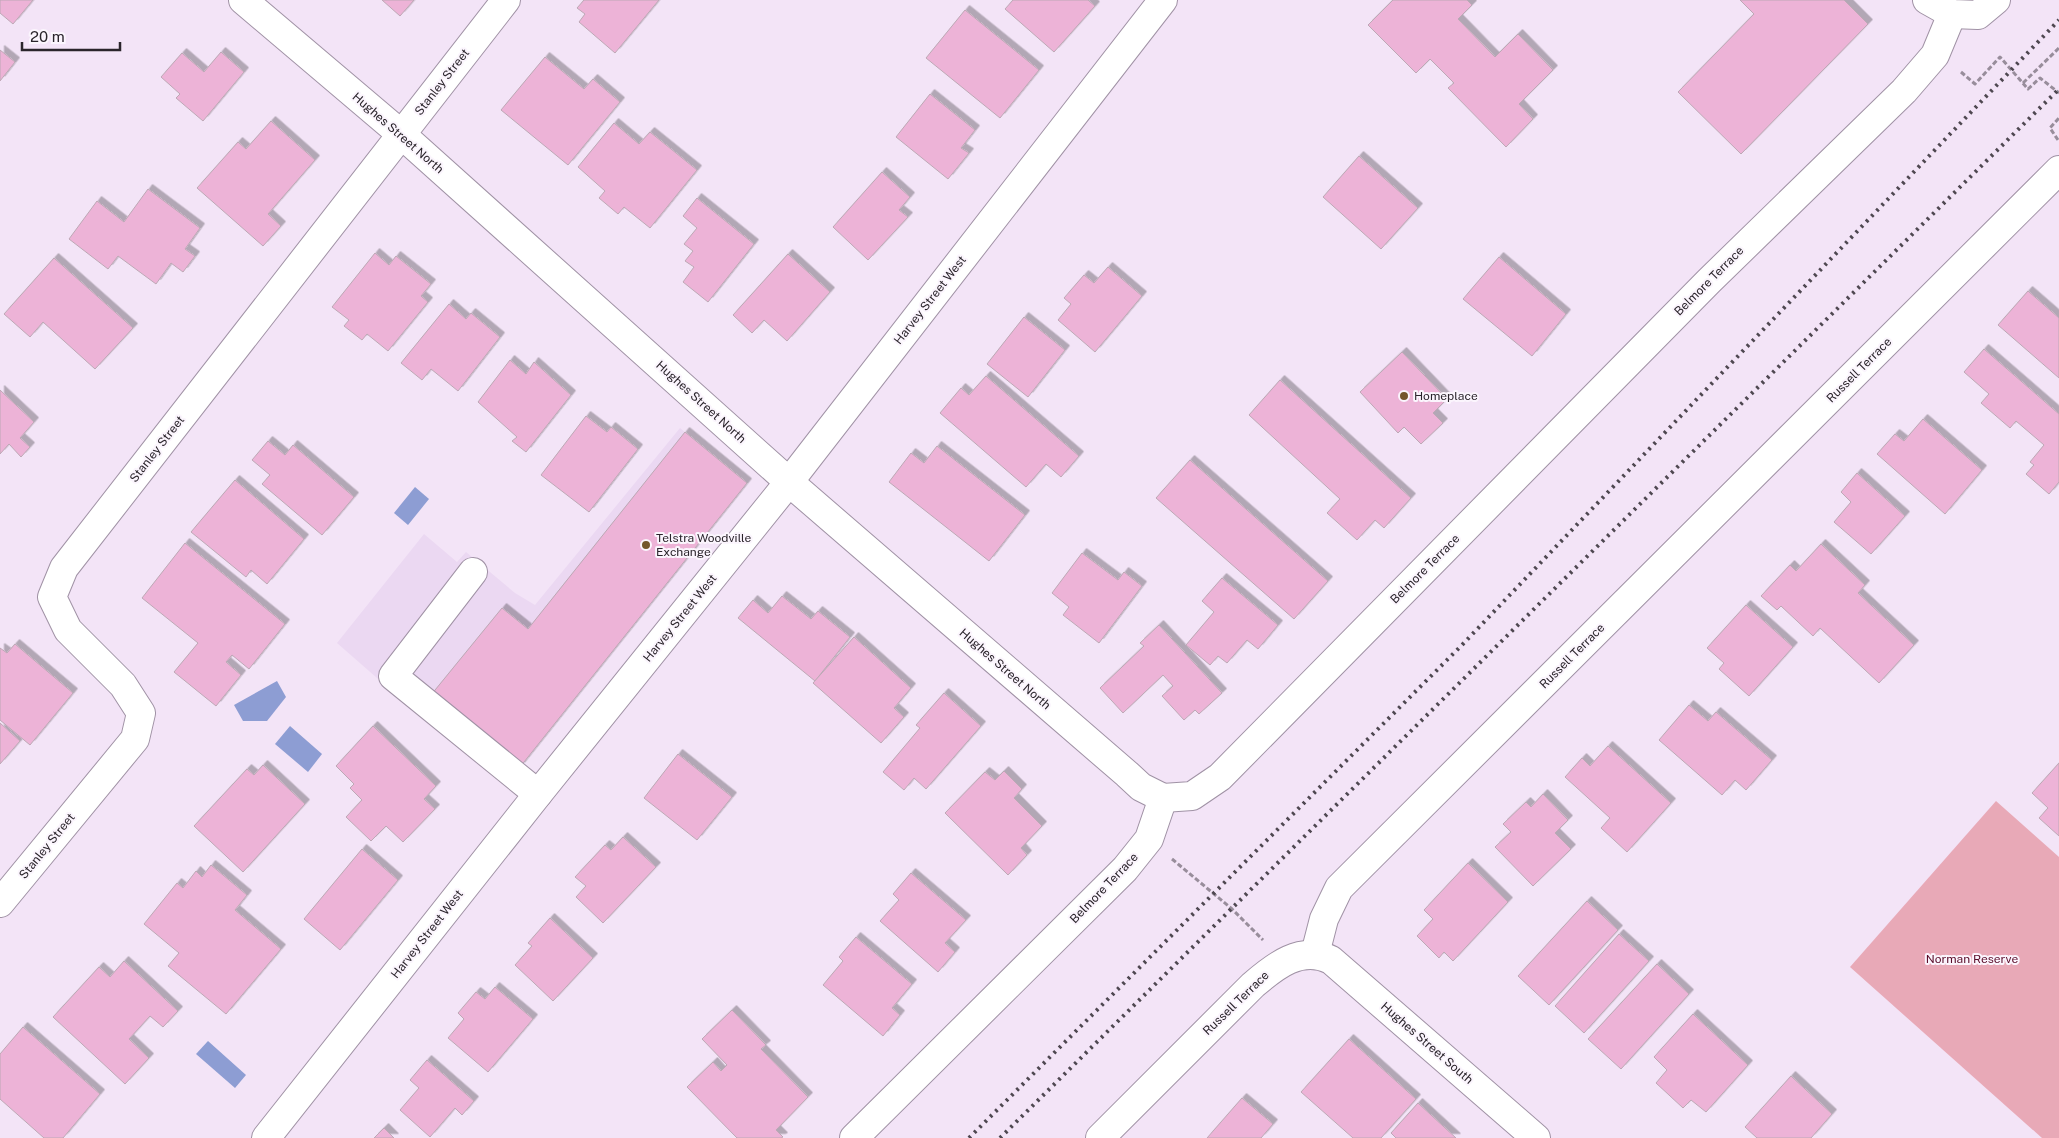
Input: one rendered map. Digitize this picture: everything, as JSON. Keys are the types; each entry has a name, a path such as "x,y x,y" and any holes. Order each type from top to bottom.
{"street":[{"name":"Hughes Street North","path":"243,0 401,134 789,482 1141,787 1163,798"},
{"name":"Stanley Street","path":"0,903 134,739 141,713 123,685 68,630 52,597 64,568 506,0"},
{"name":"Harvey Street West","path":"266,1138 538,794 789,482 1163,0"},
{"path":"1927,0 1952,14 1978,15 1996,0"},
{"name":"Belmore Terrace","path":"854,1138 1125,869 1149,839 1163,798 1192,796 1220,777 1702,288 1904,90 1937,51 1952,14"},
{"name":"Russell Terrace","path":"1100,1138 1273,967 1289,958 1315,954 1324,919 1339,888 2059,170"},
{"path":"473,572 393,676 538,794"},
{"name":"Hughes Street South","path":"1315,954 1331,960 1532,1137"}],"path":[{"path":"2023,82 2059,48"},
{"path":"1937,51 1975,84 2000,57 2028,90 2040,78 2059,93"},
{"path":"2059,118 2050,128 2059,142"},
{"path":"1170,857 1232,908 1269,946"}],"shaded area":[{"name":"Telstra Woodville Exchange","path":"680,428 747,483 520,767 417,713 337,643 424,534 457,562 466,552 515,593 535,605"}],"green space":[{"name":"Norman Reserve","path":"1996,801 2059,857 2059,1138 2042,1138 1850,967"}],"water":[{"path":"415,487 429,499 408,525 394,513"},
{"path":"277,681 286,697 267,721 243,721 234,705"},
{"path":"290,726 322,754 308,772 275,744"},
{"path":"208,1041 246,1075 235,1088 196,1054"}],"building":[{"path":"0,0 33,0 13,24 0,13"},
{"path":"382,0 414,0 400,16"},
{"path":"584,0 659,0 615,53 579,22 585,14 577,8"},
{"path":"1013,0 1088,0 1095,6 1054,52 1005,9"},
{"path":"1393,0 1467,0 1472,5 1458,19 1495,57 1518,34 1553,70 1519,104 1533,119 1506,147 1448,88 1454,83 1430,59 1416,73 1368,25"},
{"path":"1740,0 1844,0 1868,24 1741,154 1678,92 1754,14"},
{"path":"965,10 1039,70 1000,118 926,58"},
{"path":"0,50 15,62 0,81"},
{"path":"221,52 244,72 203,121 176,98 180,94 161,77 182,53 204,72"},
{"path":"545,57 584,89 593,79 620,102 568,165 501,110"},
{"path":"930,94 975,130 961,148 969,153 948,179 896,137"},
{"path":"271,121 315,160 268,214 281,226 263,246 197,188 238,142 246,149"},
{"path":"614,123 639,144 650,132 697,170 650,228 624,207 618,214 599,198 605,191 578,167"},
{"path":"1359,156 1418,208 1381,249 1323,197"},
{"path":"882,172 910,197 899,210 908,217 868,260 833,227"},
{"path":"148,189 200,228 185,249 195,256 183,272 171,263 156,284 118,256 108,269 69,239 97,201 124,222"},
{"path":"697,198 754,244 708,302 683,282 694,267 685,261 693,251 684,244 697,228 683,216"},
{"path":"375,253 389,265 396,256 431,284 421,296 428,302 388,351 367,334 362,340 344,326 349,320 332,307"},
{"path":"788,254 830,292 787,341 764,320 752,333 733,315"},
{"path":"1499,257 1566,314 1532,356 1463,299"},
{"path":"54,258 133,328 95,369 43,322 30,337 4,314"},
{"path":"1108,267 1142,296 1095,352 1058,320 1071,304 1064,298 1084,275 1094,283"},
{"path":"2028,291 2059,318 2059,378 1998,325"},
{"path":"449,304 466,319 471,313 500,337 458,391 431,369 422,380 401,363"},
{"path":"1024,317 1065,350 1028,397 987,364"},
{"path":"1984,349 2059,414 2059,482 2049,494 2026,474 2034,465 2030,462 2044,445 2016,421 2010,428 1981,403 1989,394 1964,372"},
{"name":"Homeplace","path":"1402,352 1447,399 1433,413 1443,423 1421,444 1404,427 1398,433 1360,392"},
{"path":"510,360 526,374 534,362 571,395 526,452 512,441 517,437 478,402"},
{"path":"986,376 1079,456 1061,477 1046,464 1026,487 940,413 961,388 969,395"},
{"path":"1280,380 1411,498 1384,528 1375,520 1357,540 1327,513 1340,499 1249,415"},
{"path":"0,390 34,422 20,438 30,447 21,457 9,444 0,454"},
{"path":"586,416 607,432 611,427 638,449 589,512 541,475"},
{"path":"1923,419 1982,470 1945,514 1877,454 1895,434 1904,441"},
{"name":"Telstra Woodville Exchange","path":"685,432 747,483 520,767 431,695 502,608 528,629"},
{"path":"268,441 285,455 293,445 354,497 322,535 262,484 270,475 252,460"},
{"path":"937,446 1025,515 989,561 889,482 911,453 924,463"},
{"path":"1190,460 1328,581 1294,619 1156,498"},
{"path":"1857,473 1905,516 1871,554 1834,522 1851,502 1841,492"},
{"path":"235,480 304,539 267,584 251,570 246,577 191,532"},
{"path":"185,543 285,624 249,669 232,655 226,662 241,675 216,706 174,672 198,643 142,598"},
{"path":"1821,544 1865,585 1858,593 1914,645 1879,683 1820,628 1813,636 1781,606 1777,610 1761,596 1790,565 1796,571"},
{"path":"1082,553 1118,580 1124,572 1142,586 1099,643 1063,615 1069,607 1052,593"},
{"path":"1222,578 1278,625 1258,649 1247,640 1227,663 1218,656 1210,665 1186,645 1214,612 1202,601"},
{"path":"782,596 811,619 818,611 850,637 815,681 738,618 753,600 768,613"},
{"path":"1746,605 1793,647 1749,696 1719,669 1724,663 1707,648"},
{"path":"1159,625 1222,693 1199,714 1195,710 1184,720 1162,696 1173,686 1163,675 1123,713 1100,688 1144,646 1140,643"},
{"path":"854,637 911,688 894,708 904,717 881,743 813,683"},
{"path":"15,644 73,693 30,745 0,720 0,648 7,653"},
{"path":"944,693 981,726 926,789 914,778 904,790 883,772 920,728 916,725"},
{"path":"1689,705 1708,721 1716,712 1772,760 1746,790 1735,780 1722,795 1659,740"},
{"path":"0,723 20,741 0,764"},
{"path":"373,726 436,786 424,799 435,809 403,842 386,826 371,841 346,817 362,800 350,788 354,784 336,766"},
{"path":"1608,746 1671,803 1627,852 1601,828 1610,818 1565,777 1582,758 1590,766"},
{"path":"678,754 732,797 697,840 644,798"},
{"path":"2059,763 2059,836 2039,818 2048,808 2032,793"},
{"path":"263,765 305,804 243,872 194,826 247,769 254,775"},
{"path":"1004,771 1022,789 1014,798 1042,826 1021,848 1027,855 1008,875 945,813 985,772 995,780"},
{"path":"1543,794 1568,820 1555,833 1571,849 1533,886 1495,847 1511,832 1503,824 1526,802 1531,807"},
{"path":"623,837 656,867 603,923 576,897 586,886 575,877 605,845 611,850"},
{"path":"362,849 398,880 340,950 304,919"},
{"path":"1468,863 1508,902 1453,961 1444,952 1439,958 1417,936 1433,919 1424,910"},
{"path":"211,865 247,895 235,910 281,949 226,1014 168,966 179,953 144,924 177,883 183,888 196,871 202,877"},
{"path":"911,873 966,920 945,943 955,952 938,972 880,921 899,900 893,894"},
{"path":"1587,901 1618,930 1549,1005 1518,976"},
{"path":"550,918 593,958 553,1001 515,965 532,946 528,943"},
{"path":"1619,934 1649,961 1584,1033 1555,1006"},
{"path":"856,937 912,984 892,1008 900,1015 883,1036 823,985 843,961 839,957"},
{"path":"124,961 178,1011 163,1027 150,1016 129,1039 149,1058 125,1084 53,1017 99,967 110,977"},
{"path":"1657,964 1689,994 1621,1069 1588,1039"},
{"path":"495,987 533,1019 488,1072 448,1038 464,1019 458,1013 476,992 485,999"},
{"path":"732,1010 766,1045 761,1049 808,1097 776,1130 783,1137 781,1138 737,1138 687,1087 713,1062 721,1071 727,1065 702,1039"},
{"path":"1693,1014 1748,1065 1706,1112 1691,1100 1683,1108 1656,1083 1667,1070 1654,1057"},
{"path":"23,1027 100,1094 63,1138 44,1138 0,1099 0,1054"},
{"path":"1349,1039 1416,1099 1381,1138 1353,1138 1301,1092"},
{"path":"427,1060 474,1101 462,1115 455,1108 430,1137 400,1110 419,1088 410,1080"},
{"path":"1791,1076 1832,1114 1811,1138 1757,1138 1745,1127"},
{"path":"1242,1098 1273,1124 1261,1138 1207,1138"},
{"path":"1418,1103 1456,1138 1396,1138 1391,1133"},
{"path":"384,1128 394,1138 374,1138"}],"railway":[{"path":"969,1138 1462,645 2059,20"},
{"path":"1000,1138 2059,89"}],"place":[{"name":"Homeplace","path":"1404,396"},
{"name":"Telstra Woodville Exchange","path":"646,545"}]}
